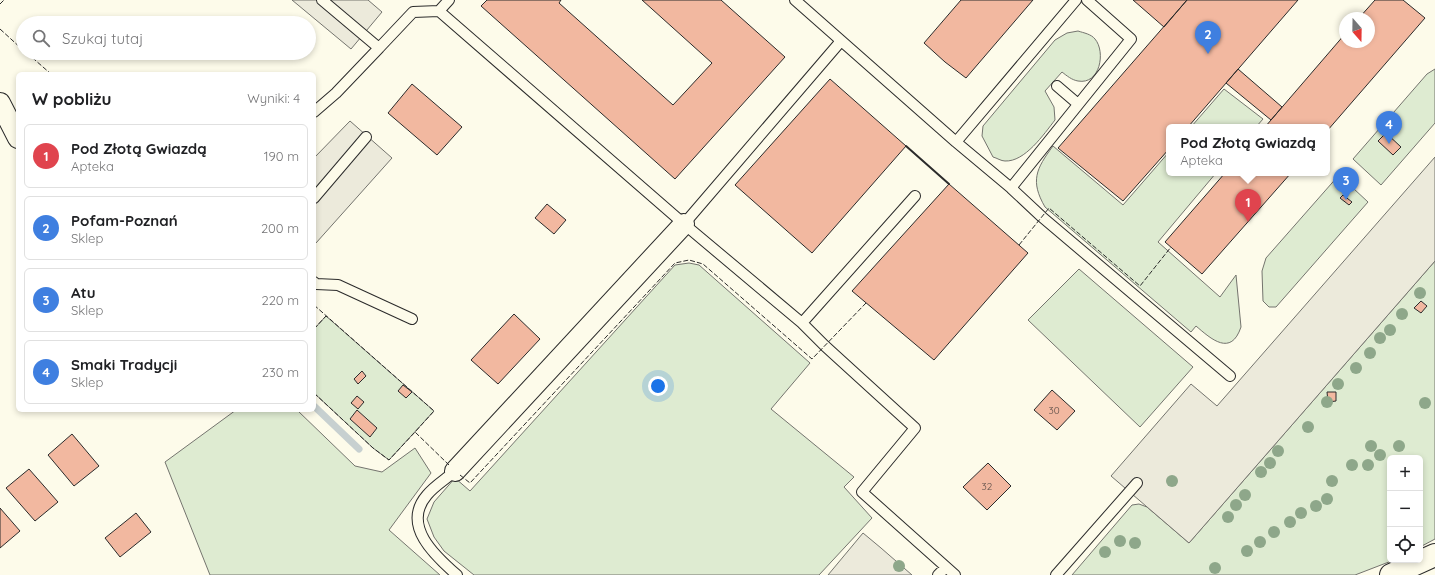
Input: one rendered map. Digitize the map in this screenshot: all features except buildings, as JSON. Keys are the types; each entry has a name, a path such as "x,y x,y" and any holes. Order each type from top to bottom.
{"street":[{"path":"0,103 16,134"},
{"path":"455,471 684,224"},
{"path":"1391,575 1435,556"}],"lane":[{"path":"322,0 379,48"},
{"path":"439,11 449,0"},
{"path":"795,0 956,142 1011,188 1042,217 1230,376"},
{"path":"956,142 1076,0"},
{"path":"1011,188 1131,39 1088,0"},
{"path":"316,110 336,93 413,12 439,11 684,224 802,323 915,428 862,492 955,575"},
{"path":"684,224 841,41"},
{"path":"1057,86 1078,104"},
{"path":"316,196 366,137"},
{"path":"802,323 914,196"},
{"path":"316,284 338,286 412,319"},
{"path":"455,471 426,496 417,512 418,528 427,544 457,575"},
{"path":"1056,575 1137,482"},
{"path":"938,575 946,567"}],"green space":[{"path":"1078,31 1092,36 1098,45 1100,59 1096,73 1085,81 1078,81 1062,72 1045,91 1054,107 1055,120 1033,146 1020,157 1002,161 993,157 982,136 983,126 1055,40 1067,33"},
{"path":"1435,69 1435,123 1381,185 1353,159 1427,74"},
{"path":"1224,89 1263,119 1259,124 1194,124"},
{"path":"1053,146 1123,205 1166,155 1166,176 1213,176 1158,242 1220,297 1236,275 1241,327 1237,336 1232,341 1220,343 1208,336 1196,326 1191,332 1045,207 1040,198 1036,182 1042,162"},
{"path":"1339,175 1368,202 1276,307 1269,307 1263,301 1262,271 1266,258"},
{"path":"1435,261 1435,539 1423,545 1423,455 1387,455 1387,563 1355,575 1072,575 1132,505 1139,504 1147,507 1189,543"},
{"path":"689,263 699,265 810,363 771,409 854,477 844,487 872,518 819,575 474,575 444,551 434,537 427,519 434,502 455,478 470,491 675,265"},
{"path":"1079,269 1193,367 1140,427 1028,320"},
{"path":"326,316 434,411 389,460 373,448 316,395 316,327"},
{"path":"233,412 299,412 355,466 382,472 415,448 431,473 389,530 440,575 210,575 165,462"}],"shaded area":[{"path":"292,0 368,0 382,12 351,49 316,20 316,16 311,16"},
{"path":"350,121 392,158 316,243 316,156"},
{"path":"1435,157 1435,261 1189,543 1111,476 1191,384 1217,406"},
{"path":"863,533 881,548 912,575 828,575"}],"waterway":[{"path":"316,408 359,449"}],"fence":[{"path":"0,4 4,0"},
{"path":"0,29 16,44"},
{"path":"35,60 49,72"},
{"path":"1019,245 1049,208 1140,286 1171,247"},
{"path":"460,475 470,483 675,263 689,260 703,264 812,359 866,303"},
{"path":"316,307 434,411 415,432 449,465"},
{"path":"316,327 326,316 327,317"},
{"path":"316,395 373,448 389,460 416,431"}],"wall":[{"path":"906,146 949,184"}],"place":[{"name":"Pofam-Poznań","path":"1208,54"},
{"name":"Smaki Tradycji","path":"1389,144"},
{"name":"Atu","path":"1346,200"},
{"name":"Pod Złotą Gwiazdą","path":"1248,222"}]}
